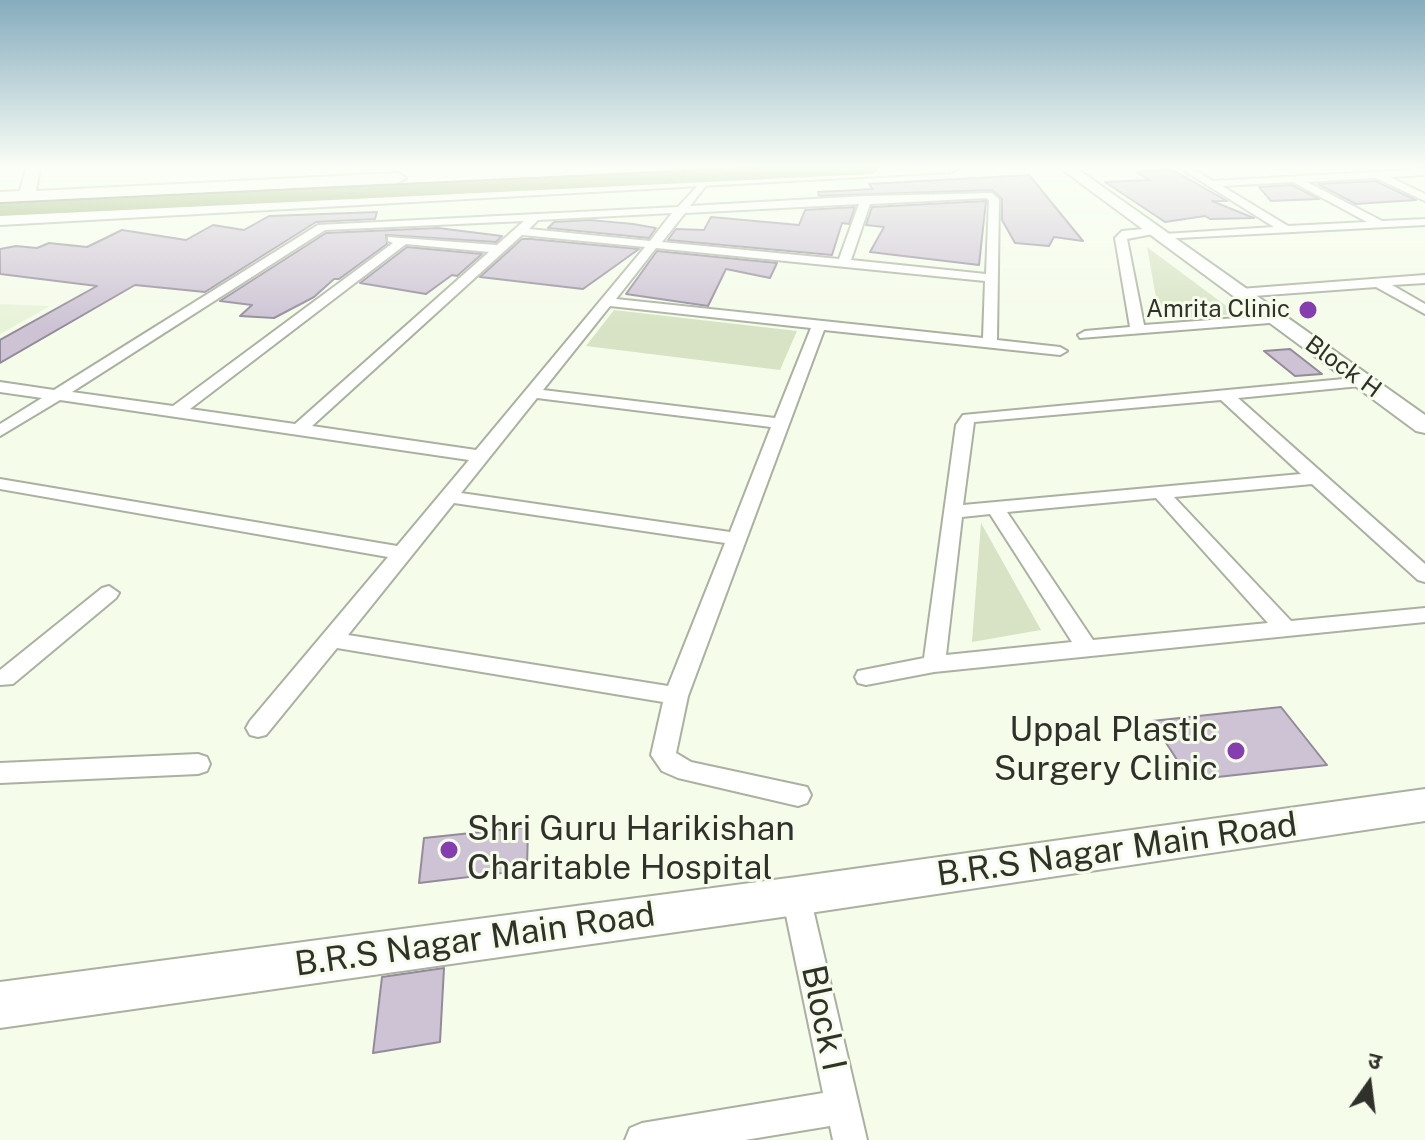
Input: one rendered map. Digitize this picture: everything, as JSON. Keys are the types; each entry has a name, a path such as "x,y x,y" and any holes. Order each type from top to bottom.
{"main road":[{"name":"Block H","path":"1141,221 1425,426"},
{"name":"B.R.S Nagar Main Road","path":"0,1005 1421,810"}],"street":[{"path":"0,431 312,231 322,227 435,221"},
{"path":"299,429 530,221"},
{"path":"258,728 671,221"},
{"path":"844,263 858,221"},
{"path":"990,343 992,221"},
{"path":"1271,221 1286,230"},
{"path":"1373,221 1380,225"},
{"path":"1138,330 1121,238 1126,233 1286,230 1425,222"},
{"path":"312,231 500,249"},
{"path":"519,231 991,278"},
{"path":"177,411 404,240"},
{"path":"1240,293 1425,279"},
{"path":"1379,283 1425,310"},
{"path":"606,302 1060,351"},
{"path":"1085,335 1277,319"},
{"path":"798,795 687,771 671,764 663,755 676,696 819,325"},
{"path":"934,664 964,425 969,418 1365,382"},
{"path":"0,387 479,456"},
{"path":"531,393 783,424"},
{"path":"1224,394 1425,575"},
{"path":"952,512 1316,478"},
{"path":"0,484 401,553"},
{"path":"1161,493 1286,629"},
{"path":"446,496 735,539"},
{"path":"996,509 1087,648"},
{"path":"2,680 109,593"},
{"path":"866,677 934,664 1425,615"},
{"path":"332,640 676,696"},
{"path":"0,773 198,764"},
{"name":"Block I","path":"796,896 846,1124"},
{"path":"642,1140 846,1124"}],"shaded area":[{"path":"1147,247 1237,314 1160,320"},
{"path":"0,304 50,306 0,334"},
{"path":"614,310 797,331 780,370 586,346"},
{"path":"981,523 1041,630 972,642"}],"building":[{"path":"260,221 332,221 316,222 205,292 135,285 0,363 0,340 97,286 0,274 0,249 16,246 37,248 49,243 87,247 122,230 186,240 213,225 244,230"},
{"path":"603,221 656,228 649,238 548,228 554,222"},
{"path":"709,221 799,225 801,221 850,221 849,224 842,223 832,255 668,240 676,229 704,230"},
{"path":"867,221 984,221 979,265 870,252 884,227 866,225"},
{"path":"1003,221 1067,221 1083,241 1054,237 1049,246 1015,243"},
{"path":"438,228 502,236 496,242 386,235 387,244 339,279 334,279 314,297 274,318 240,316 252,305 220,301 326,233"},
{"path":"522,239 639,249 583,289 480,277"},
{"path":"407,247 482,254 457,276 452,275 426,294 360,283"},
{"path":"657,251 777,263 770,278 726,269 708,306 626,294"},
{"path":"1290,349 1322,374 1295,376 1264,351"},
{"path":"1281,707 1327,765 1190,780 1152,721"},
{"path":"528,827 527,870 419,883 424,838"},
{"path":"444,968 440,1042 373,1053 382,977"}],"place":[{"name":"Amrita Clinic","path":"1308,310"},
{"name":"Uppal Plastic Surgery Clinic","path":"1236,751"},
{"name":"Shri Guru Harikishan Charitable Hospital","path":"449,850"}]}
